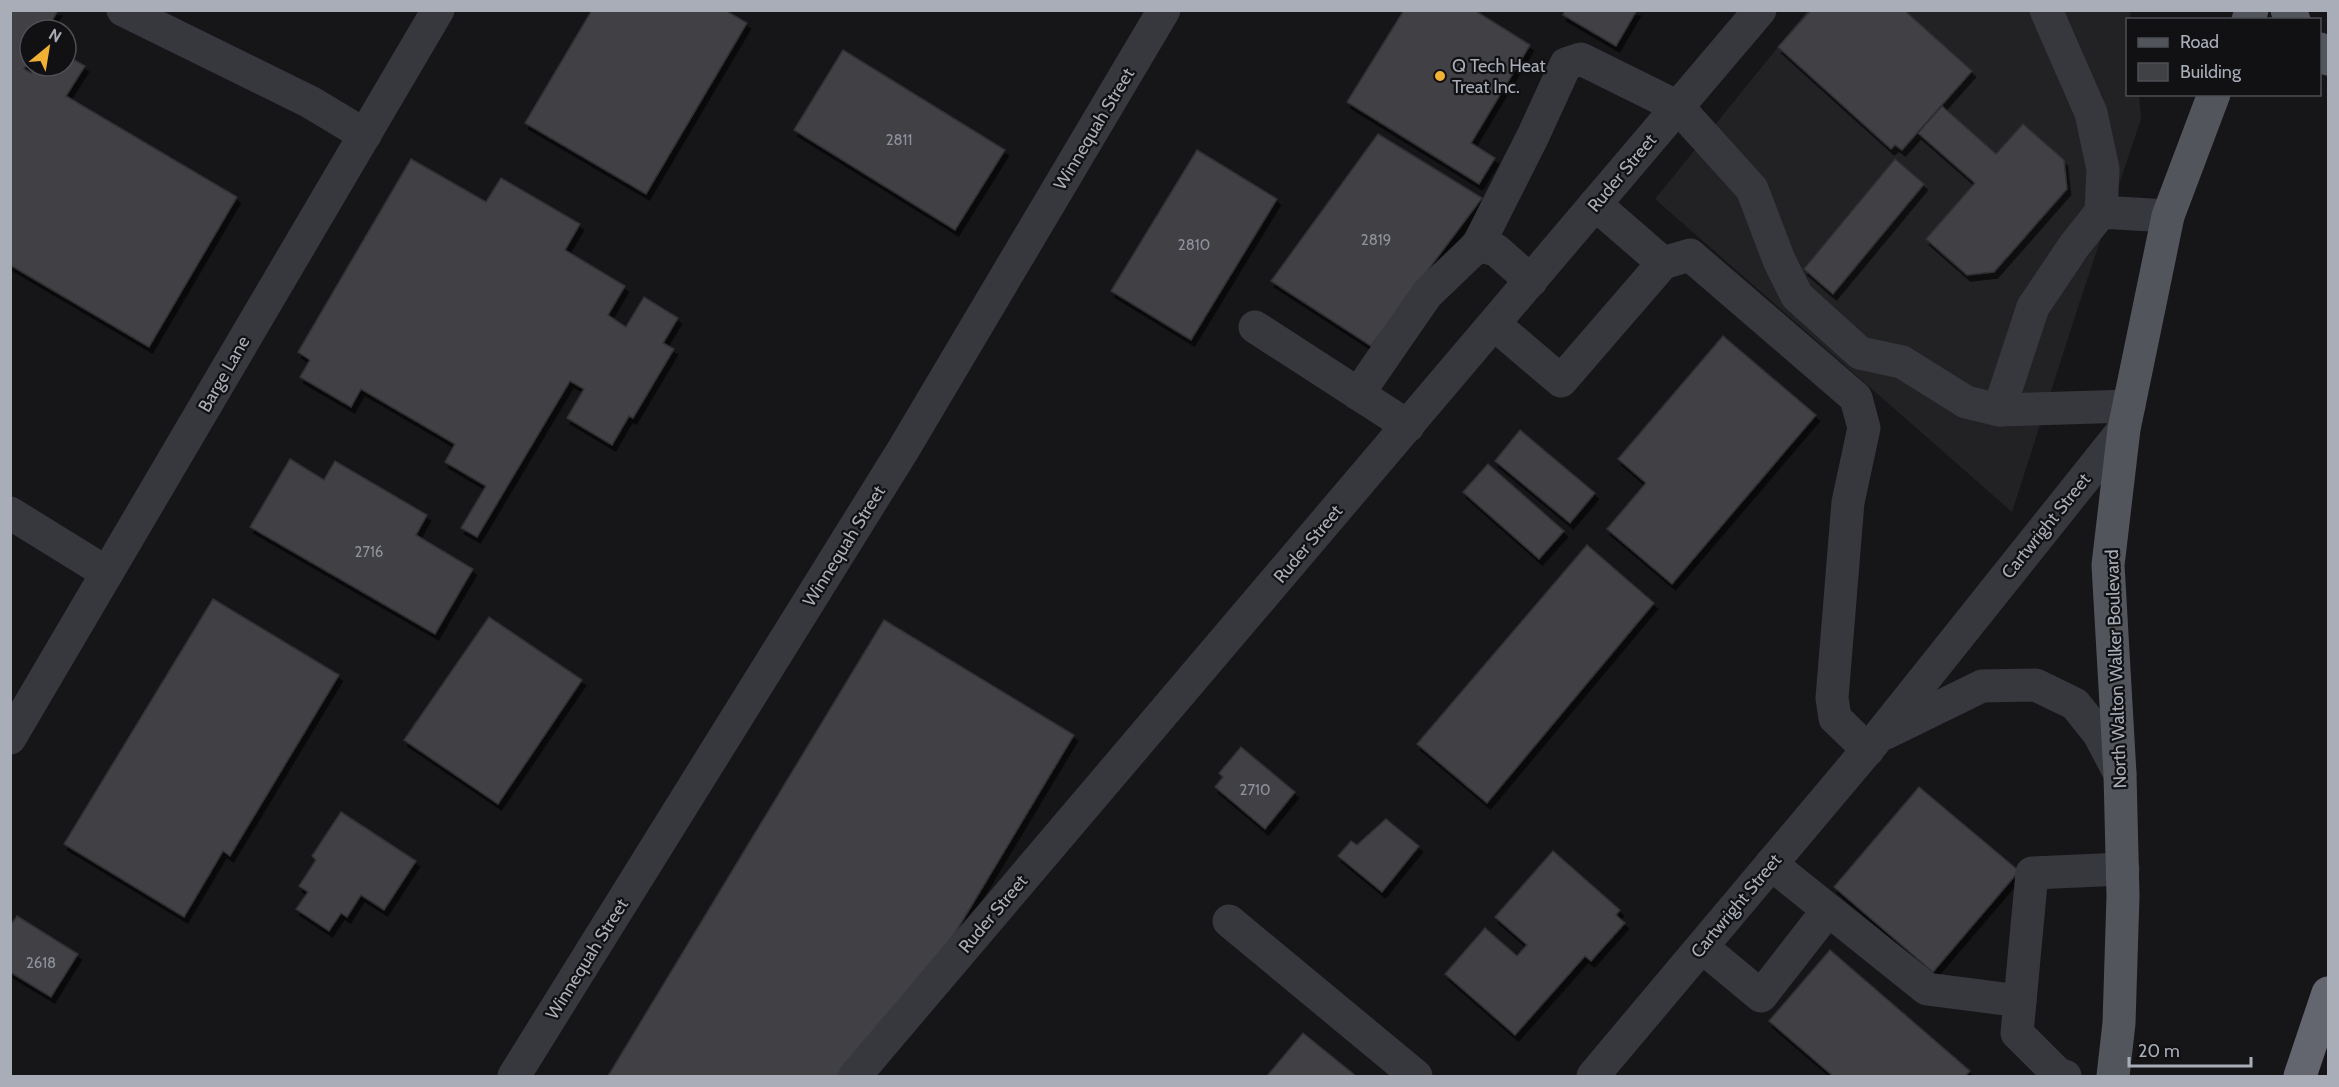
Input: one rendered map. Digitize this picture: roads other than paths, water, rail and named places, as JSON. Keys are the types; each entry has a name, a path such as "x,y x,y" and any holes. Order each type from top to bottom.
{"highway":[{"path":"2300,1077 2328,993"}],"main road":[{"name":"North Walton Walker Boulevard","path":"2113,1077 2119,1023 2123,869 2108,565 2126,417 2168,216 2213,96"}],"street":[{"path":"123,10 310,102 365,135"},
{"name":"Barge Lane","path":"10,738 438,10"},
{"name":"Winnequah Street","path":"514,1077 903,450 1164,10"},
{"name":"Ruder Street","path":"855,1077 1760,10"},
{"path":"1999,410 2033,307 2074,246 2101,212 2103,169 2091,113 2046,10"},
{"path":"1358,394 1427,294 1478,244 1533,136 1566,64 1581,59 1678,107 1752,189 1779,260 1797,296 1860,353 1902,362 1966,402 1999,410 2126,417"},
{"path":"1595,204 1663,263"},
{"path":"2101,212 2168,216"},
{"path":"1478,244 1496,249 1531,281"},
{"path":"1494,324 1561,381 1663,263 1690,255 1856,398 1864,428 1848,502 1832,698 1835,718 1873,743"},
{"path":"1255,327 1408,426"},
{"name":"Cartwright Street","path":"1593,1077 1873,743 2126,417"},
{"path":"10,513 107,573"},
{"name":"Cartwright Street","path":"1873,743 1982,686 2036,685 2075,704 2099,734 2120,774"},
{"path":"1771,864 1927,989 2020,1001"},
{"path":"2065,1077 2058,1074 2017,1034 2032,873 2123,869"},
{"path":"1702,947 1761,996 1828,910"},
{"path":"1229,921 1416,1077"}],"place":[{"name":"Q Tech Heat Treat Inc.","path":"1440,76"}]}
